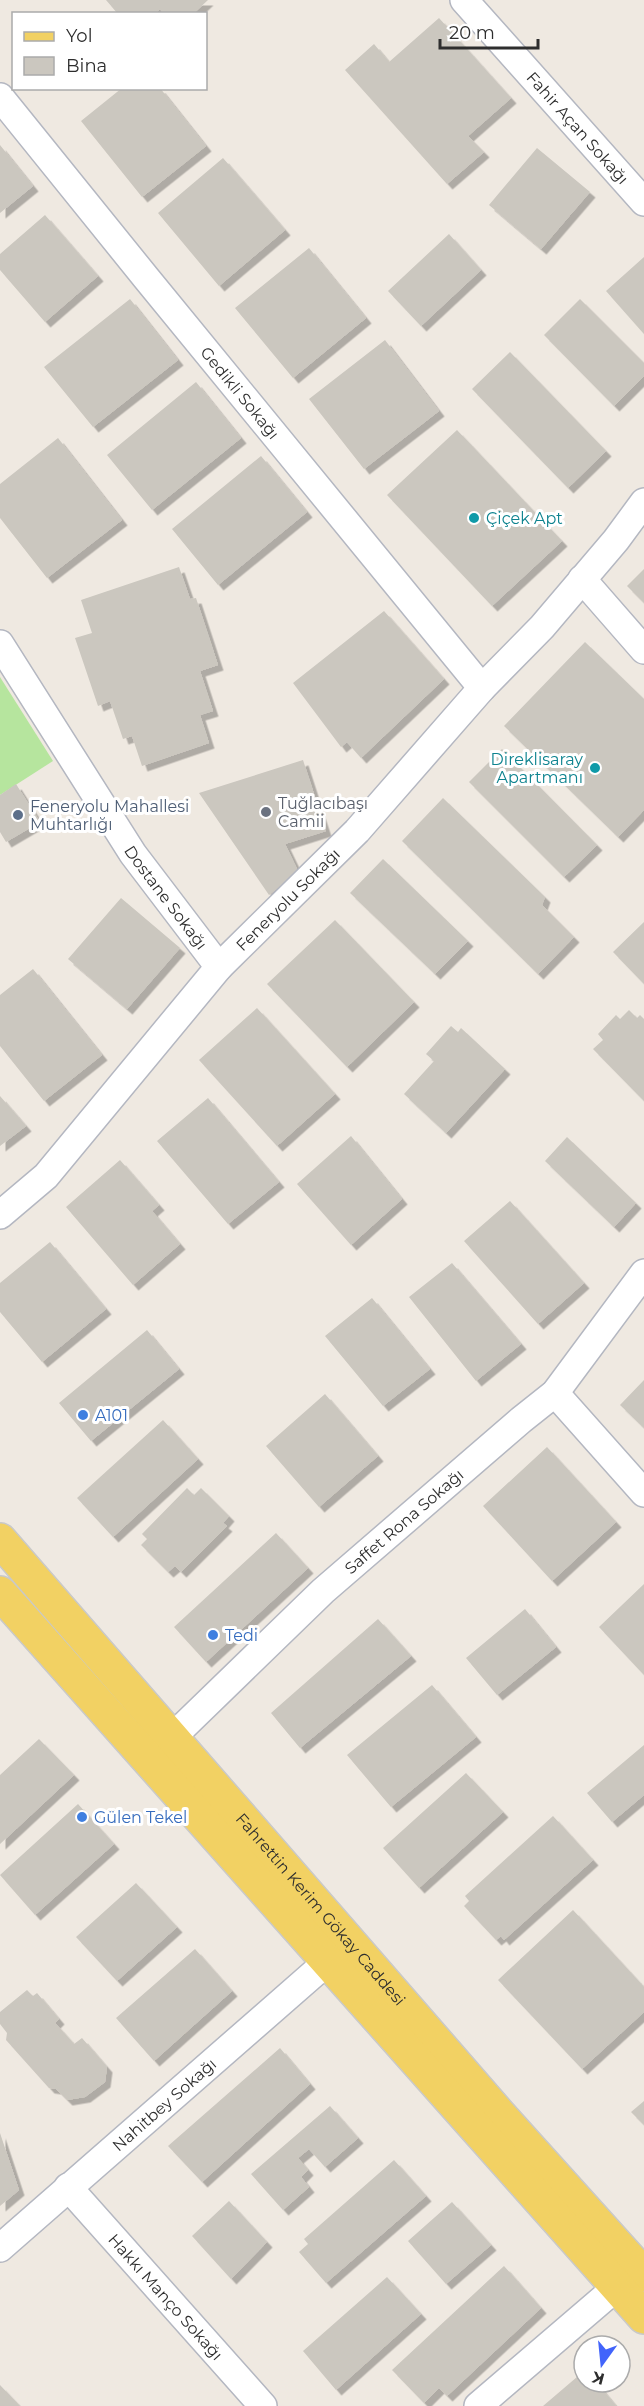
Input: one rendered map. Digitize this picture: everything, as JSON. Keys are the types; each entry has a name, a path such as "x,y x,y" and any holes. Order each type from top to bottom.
{"main road":[{"name":"Fahrettin Kerim Gökay Caddesi","path":"0,1540 327,1962 636,2273"},
{"name":"Fahrettin Kerim Gökay Caddesi","path":"0,1593 161,1748 499,2114 636,2273 644,2317"}],"street":[{"name":"Fahir Açan Sokağı","path":"464,0 644,202"},
{"name":"Gedikli Sokağı","path":"0,97 482,688"},
{"name":"Feneryolu Sokağı","path":"0,1215 46,1176 219,967 357,831 482,688 542,627 616,540 644,502"},
{"path":"582,579 644,650"},
{"name":"Dostane Sokağı","path":"0,644 134,854 219,967"},
{"name":"Saffet Rona Sokağı","path":"161,1748 323,1591 521,1419 555,1393 644,1273"},
{"path":"555,1393 644,1492"},
{"name":"Nahitbey Sokağı","path":"0,2248 327,1962"},
{"name":"Hakkı Manço Sokağı","path":"68,2187 263,2406"},
{"path":"478,2406 636,2273"}],"green space":[{"path":"0,677 53,761 0,795"}],"building":[{"path":"106,0 208,0 195,12 162,12 160,9 157,12 116,12"},
{"path":"439,18 511,98 468,136 484,152 447,184 345,70 374,44 389,62"},
{"path":"120,90 162,90 206,146 142,197 81,121"},
{"path":"0,145 33,186 0,213"},
{"path":"537,148 590,192 541,249 489,205"},
{"path":"223,158 285,230 219,286 158,213"},
{"path":"45,215 98,276 45,322 0,270 0,254"},
{"path":"449,234 481,270 421,326 388,291"},
{"path":"309,248 366,318 293,378 235,308"},
{"path":"644,257 644,334 606,291"},
{"path":"130,299 178,360 93,427 44,367"},
{"path":"580,299 644,363 644,376 614,406 544,335"},
{"path":"385,340 439,411 364,469 309,399"},
{"path":"510,352 606,451 568,488 472,389"},
{"path":"196,382 241,438 152,510 107,455"},
{"name":"Çiçek Apt","path":"457,430 562,541 492,606 387,495"},
{"path":"58,438 122,520 47,578 0,518 0,484"},
{"path":"261,456 307,512 218,585 172,529"},
{"path":"179,567 190,599 196,598 218,665 200,671 213,711 200,715 209,743 142,766 132,736 123,739 110,701 98,706 75,638 92,633 81,600"},
{"path":"644,569 644,603 627,586"},
{"path":"384,611 444,679 361,758 347,742 341,747 293,683"},
{"name":"Direklisaray Apartmanı","path":"585,642 644,699 644,810 618,837 504,726"},
{"path":"502,749 597,845 564,877 469,782"},
{"name":"Tuğlacıbaşı Camii","path":"303,760 326,831 285,844 298,871 269,895 199,793"},
{"name":"Feneryolu Mahallesi Muhtarlığı","path":"16,784 40,822 6,842 0,832 0,795"},
{"path":"443,798 545,897 542,905 574,937 538,974 402,841"},
{"path":"383,859 468,941 435,974 350,893"},
{"path":"121,898 180,948 127,1009 68,959"},
{"path":"335,920 414,1002 347,1067 267,984"},
{"path":"644,922 644,984 613,952"},
{"path":"33,969 102,1055 44,1101 0,1046 0,995"},
{"path":"257,1008 335,1094 277,1146 199,1060"},
{"path":"629,1010 637,1018 640,1015 644,1019 644,1101 593,1049 603,1040 598,1034 616,1015 620,1019"},
{"path":"451,1026 458,1032 461,1028 505,1069 446,1133 404,1094 434,1061 426,1054"},
{"path":"0,1096 26,1126 0,1146"},
{"path":"208,1098 279,1182 228,1224 157,1141"},
{"path":"351,1136 402,1199 351,1245 297,1184"},
{"path":"567,1137 636,1203 614,1227 545,1161"},
{"path":"120,1160 159,1205 152,1211 180,1244 133,1285 66,1207"},
{"path":"510,1201 584,1283 538,1324 464,1241"},
{"path":"50,1242 106,1309 42,1362 0,1312 0,1283"},
{"path":"452,1263 521,1344 476,1381 409,1297"},
{"path":"372,1298 430,1369 383,1406 325,1336"},
{"path":"147,1330 179,1369 91,1441 59,1403"},
{"path":"644,1380 644,1428 620,1405"},
{"path":"325,1394 378,1456 319,1507 266,1446"},
{"path":"163,1420 198,1459 113,1537 77,1498"},
{"path":"547,1447 616,1522 552,1581 483,1506"},
{"path":"187,1488 194,1495 201,1488 229,1516 223,1523 227,1526 181,1572 175,1566 168,1572 141,1545 147,1539 142,1534"},
{"path":"276,1533 308,1568 206,1662 174,1627"},
{"path":"644,1584 644,1675 599,1627"},
{"path":"525,1609 556,1647 497,1695 466,1658"},
{"path":"378,1619 411,1656 300,1748 271,1713"},
{"path":"432,1685 476,1737 391,1807 347,1755"},
{"path":"39,1739 74,1775 0,1844 0,1775"},
{"path":"644,1745 644,1795 612,1822 587,1793"},
{"path":"466,1773 503,1812 419,1888 383,1848"},
{"path":"78,1804 114,1844 35,1915 0,1875"},
{"path":"553,1816 593,1860 504,1940 501,1936 496,1940 464,1906 469,1901 465,1896"},
{"path":"136,1883 177,1927 117,1981 76,1937"},
{"path":"573,1910 644,1987 644,2012 582,2069 498,1980"},
{"path":"195,1949 232,1991 154,2061 116,2018"},
{"path":"27,1990 33,1996 37,1993 59,2019 55,2023 74,2044 82,2038 107,2067 105,2082 85,2097 67,2100 56,2089 49,2088 6,2040 7,2033 0,2024 0,2012"},
{"path":"280,2048 310,2084 202,2182 168,2146"},
{"path":"644,2101 644,2125 631,2112"},
{"path":"330,2106 358,2138 325,2167 309,2149 298,2158 308,2170 301,2177 309,2187 283,2210 251,2174"},
{"path":"0,2133 19,2190 0,2206"},
{"path":"394,2160 426,2196 326,2283 299,2252 308,2244 304,2239"},
{"path":"229,2201 267,2242 231,2279 192,2236"},
{"path":"452,2202 491,2245 446,2284 408,2241"},
{"path":"504,2266 541,2308 447,2396 439,2388 424,2403 392,2370"},
{"path":"387,2277 421,2314 336,2390 303,2351"},
{"path":"572,2381 572,2394 606,2394 616,2406 543,2406"},
{"path":"0,2385 20,2406 0,2406"}],"place":[{"name":"Çiçek Apt","path":"474,518"},
{"name":"Direklisaray Apartmanı","path":"595,768"},
{"name":"Tuğlacıbaşı Camii","path":"266,812"},
{"name":"Feneryolu Mahallesi Muhtarlığı","path":"18,815"},
{"name":"A101","path":"83,1415"},
{"name":"Tedi","path":"213,1635"},
{"name":"Gülen Tekel","path":"82,1817"}]}
